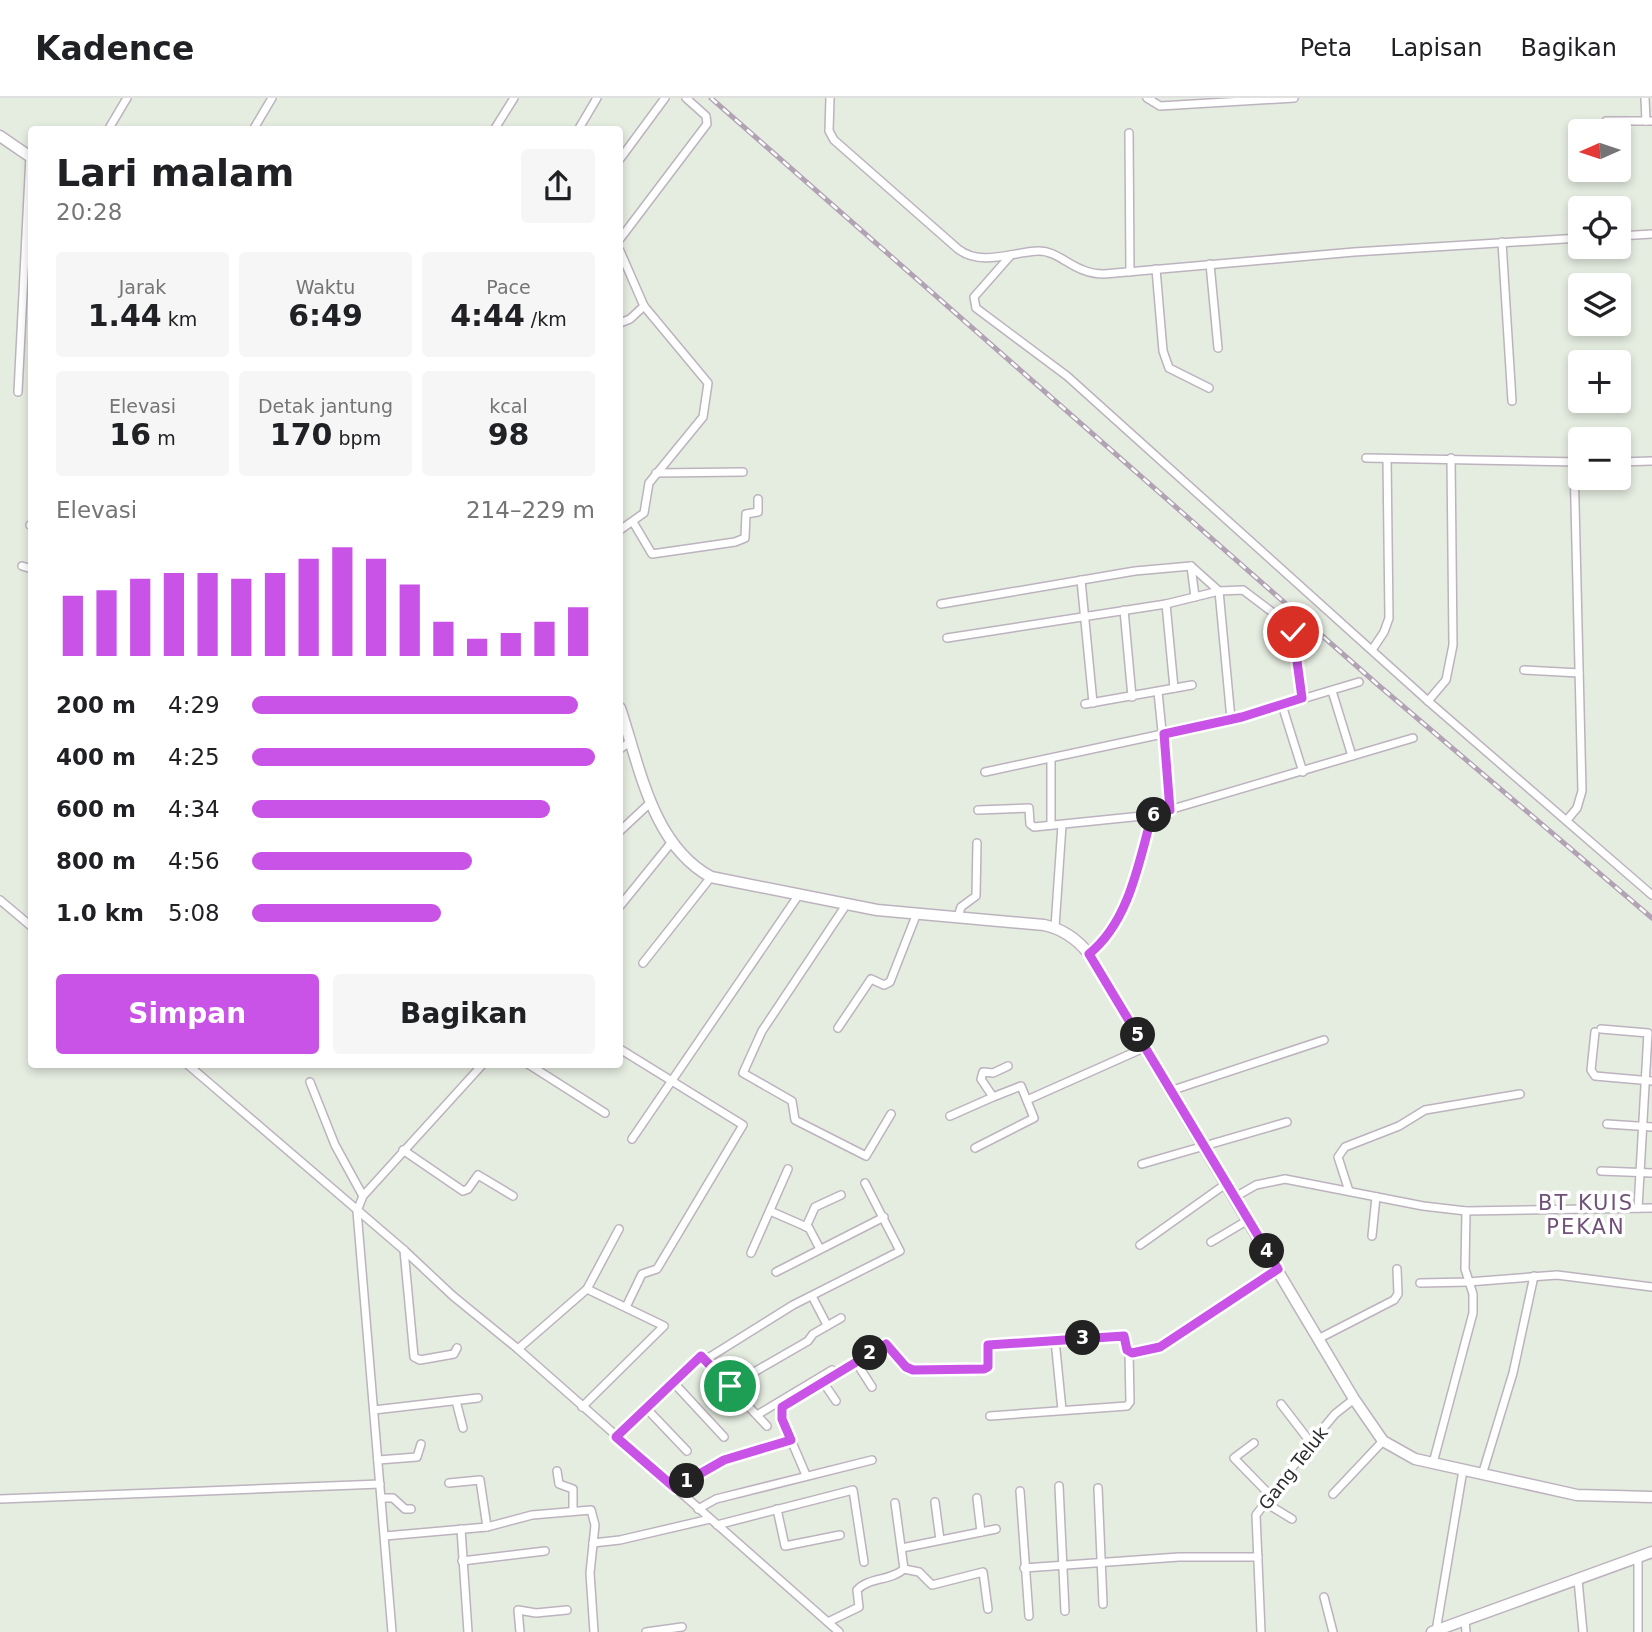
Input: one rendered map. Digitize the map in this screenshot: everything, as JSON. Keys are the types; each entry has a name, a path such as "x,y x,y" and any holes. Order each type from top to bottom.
{"street":[{"path":"110,126 127,98"},
{"path":"255,126 272,98"},
{"path":"496,126 514,98"},
{"path":"580,126 597,98"},
{"path":"623,155 665,98"},
{"path":"623,235 707,124 706,116 686,98"},
{"path":"830,98 831,136 958,249 973,258 1040,251 1053,253 1077,270 1091,274 1568,238"},
{"path":"1148,99 1160,106 1225,100 1294,98"},
{"path":"1631,121 1649,121 1645,98"},
{"path":"1129,133 1130,272"},
{"path":"0,136 28,155"},
{"path":"18,392 28,211"},
{"path":"1631,235 1652,234"},
{"path":"1502,242 1511,401"},
{"path":"1010,255 974,297 975,306 1067,376 1428,701 1652,895"},
{"path":"623,258 644,306 708,383 703,417 656,473 646,492 644,513 623,528"},
{"path":"1210,264 1218,348"},
{"path":"1156,269 1164,343 1178,385"},
{"path":"1156,269 1163,351 1168,368 1209,388"},
{"path":"623,322 644,306"},
{"path":"1366,458 1568,461"},
{"path":"1372,650 1387,628 1389,612 1387,458"},
{"path":"1428,701 1447,677 1454,645 1451,458"},
{"path":"1631,462 1652,461"},
{"path":"656,473 743,472"},
{"path":"1567,820 1577,808 1582,791 1577,490"},
{"path":"633,522 650,553 735,542 745,538 746,514 758,512 758,499"},
{"path":"22,566 28,568"},
{"path":"1191,566 1195,597"},
{"path":"941,604 1081,580 1191,566 1219,591 1231,719"},
{"path":"1081,580 1089,704 1192,685"},
{"path":"947,638 1166,604 1219,591 1248,591 1293,632 1302,698"},
{"path":"1166,604 1174,688"},
{"path":"1124,610 1132,697"},
{"path":"1524,670 1579,673"},
{"path":"985,772 1231,719 1359,682"},
{"path":"1332,691 1352,756"},
{"path":"1158,692 1170,810"},
{"path":"1282,705 1303,772"},
{"path":"623,717 651,802 671,843 689,863 711,877 845,905 1055,927 1079,941 1173,1090 1354,1399 1383,1441 1400,1453 1433,1463 1577,1495 1652,1497"},
{"path":"978,810 1027,807 1031,810 1032,827 1152,815 1413,738"},
{"path":"623,746 631,741"},
{"path":"1051,759 1051,825"},
{"path":"623,828 651,802"},
{"path":"1089,954 1112,932 1135,874 1152,815"},
{"path":"1055,927 1062,825"},
{"path":"623,902 671,843"},
{"path":"958,917 961,907 976,896 977,843"},
{"path":"643,963 711,877"},
{"path":"632,1139 798,896"},
{"path":"0,900 28,924"},
{"path":"845,905 762,1031 743,1073 749,1079 792,1101 795,1120 866,1156 891,1114"},
{"path":"838,1028 871,979 889,984 917,912"},
{"path":"1638,1208 1642,1127 1648,1081 1650,1033 1598,1031 1593,1074 1598,1077 1648,1081"},
{"path":"1173,1090 1324,1040"},
{"path":"1027,1100 1146,1047"},
{"path":"623,1051 743,1125 657,1269 642,1274 626,1307"},
{"path":"993,1097 981,1079 981,1074 1008,1066"},
{"path":"192,1068 404,1250 453,1296 518,1349 839,1632"},
{"path":"392,1632 357,1211 363,1196 478,1068"},
{"path":"534,1068 605,1113"},
{"path":"310,1082 330,1134 363,1196"},
{"path":"950,1116 1020,1086 1034,1118 975,1148"},
{"path":"1349,1191 1338,1157 1345,1147 1399,1126 1425,1110 1520,1094"},
{"path":"1142,1164 1287,1122"},
{"path":"1607,1124 1652,1127"},
{"path":"403,1150 463,1191 468,1189 478,1175 513,1196"},
{"path":"751,1253 788,1169"},
{"path":"1601,1171 1652,1173"},
{"path":"1235,1197 1274,1180 1294,1180 1377,1197 1466,1210 1652,1208"},
{"path":"705,1360 812,1296 900,1251 865,1183"},
{"path":"1140,1245 1227,1183"},
{"path":"806,1227 815,1207 841,1195"},
{"path":"1372,1236 1377,1197"},
{"path":"1433,1463 1473,1313 1473,1294 1465,1269 1466,1210"},
{"path":"769,1211 806,1227 820,1249"},
{"path":"776,1272 884,1217"},
{"path":"1211,1242 1248,1220"},
{"path":"518,1349 587,1289 620,1229"},
{"path":"404,1250 414,1357 420,1360 454,1354 457,1348"},
{"path":"1129,1352 1160,1347 1278,1269"},
{"path":"1320,1338 1394,1300 1398,1294 1397,1269"},
{"path":"1482,1475 1513,1373 1534,1276"},
{"path":"1420,1283 1573,1276 1652,1287"},
{"path":"582,1407 663,1329 664,1324 587,1289"},
{"path":"812,1296 827,1325"},
{"path":"730,1386 808,1341 827,1325 841,1318"},
{"path":"806,1475 782,1419 782,1407 887,1344 909,1370 979,1370 988,1367 988,1345 1124,1336 1129,1352 1130,1402 1127,1406 990,1416"},
{"path":"1055,1340 1062,1410"},
{"path":"616,1437 701,1356 767,1426"},
{"path":"856,1362 872,1387"},
{"path":"757,1415 832,1370"},
{"path":"823,1381 836,1401"},
{"path":"673,1382 724,1437"},
{"path":"374,1410 478,1398"},
{"name":"Gang Teluk","path":"1261,1632 1255,1519 1264,1502 1311,1443 1335,1414 1354,1399"},
{"path":"456,1401 463,1428"},
{"path":"1282,1404 1311,1443"},
{"path":"646,1408 687,1451"},
{"path":"675,1488 724,1460 791,1440"},
{"path":"1333,1494 1383,1441"},
{"path":"1254,1443 1234,1458 1270,1495"},
{"path":"378,1460 417,1457 421,1444"},
{"path":"698,1509 716,1499 872,1460"},
{"path":"1464,1470 1434,1631 1465,1626 1652,1552"},
{"path":"557,1471 559,1484 572,1487 573,1510"},
{"path":"449,1483 481,1481 487,1527"},
{"path":"0,1499 380,1484"},
{"path":"1059,1486 1065,1611"},
{"path":"1098,1488 1103,1604"},
{"path":"717,1525 853,1490 863,1562"},
{"path":"1020,1491 1029,1616"},
{"path":"382,1498 393,1498 405,1509 411,1509"},
{"path":"977,1498 981,1532"},
{"path":"935,1502 940,1540"},
{"path":"1264,1502 1292,1519"},
{"path":"895,1503 904,1569"},
{"path":"777,1509 785,1546 840,1535"},
{"path":"385,1536 487,1527 532,1514 591,1510 595,1525 590,1573 594,1632"},
{"path":"593,1543 620,1540 710,1519"},
{"path":"461,1529 468,1632"},
{"path":"902,1548 996,1529"},
{"path":"462,1561 545,1551"},
{"path":"1024,1568 1179,1557 1258,1557"},
{"path":"1638,1557 1638,1632"},
{"path":"828,1622 859,1607 857,1590 863,1584 895,1576 904,1569 919,1572 932,1585 982,1572 988,1609"},
{"path":"1578,1580 1583,1632"},
{"path":"1324,1597 1333,1632"},
{"path":"520,1632 518,1611 536,1614 567,1610"},
{"path":"646,1632 682,1627"}],"railway":[{"path":"711,98 1377,684 1652,918"}],"district":[{"name":"BT KUIS PEKAN","path":"1586,1215"}],"route":[{"path":"730,1386 701,1356 616,1437 675,1488 724,1460 791,1440 780,1413 782,1407 886,1344 909,1370 984,1369 988,1367 987,1348 992,1343 1124,1336 1127,1350 1132,1353 1160,1347 1278,1269 1089,954 1112,932 1135,874 1152,815 1170,810 1164,734 1242,717 1302,698 1296,638 1293,632"}]}
